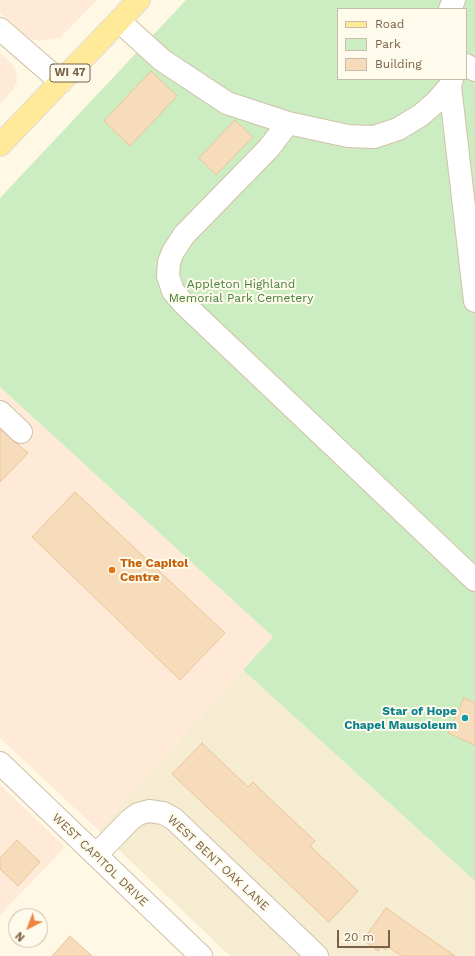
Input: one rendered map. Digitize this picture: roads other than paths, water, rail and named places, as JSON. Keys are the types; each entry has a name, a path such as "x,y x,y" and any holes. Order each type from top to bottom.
{"main road":[{"name":"WI 47","path":"0,145 139,0"}],"street":[{"path":"119,21 162,60 227,103 288,123 348,136 374,137 398,129 421,115 436,102 451,82"},
{"path":"0,29 61,82"},
{"path":"451,82 475,301"},
{"path":"288,123 269,148 184,235 173,252 169,262 168,276 173,291 189,308 475,580"},
{"path":"0,412 21,432"},
{"name":"WEST CAPITOL DRIVE","path":"0,763 201,956"},
{"name":"WEST BENT OAK LANE","path":"96,855 112,837 138,814 149,810 163,812 174,819 317,956"}],"place":[{"name":"The Capitol Centre","path":"112,570"},
{"name":"Star of Hope Chapel Mausoleum","path":"465,718"}],"park label":[{"name":"Appleton Highland Memorial Park Cemetery","path":"241,291"}]}
